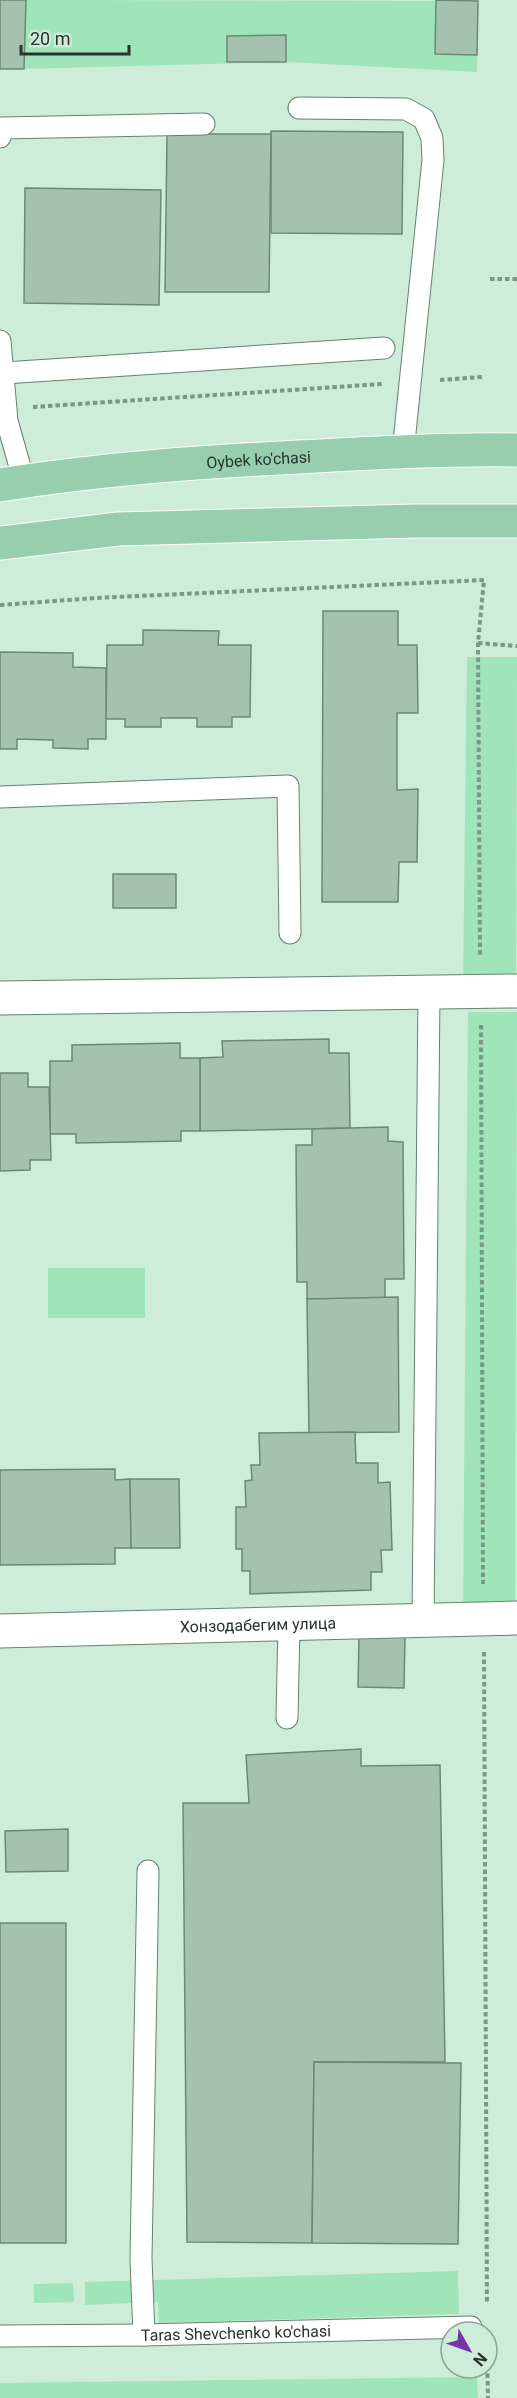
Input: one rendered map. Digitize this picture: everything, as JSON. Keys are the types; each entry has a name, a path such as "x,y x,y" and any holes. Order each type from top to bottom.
{"main road":[{"name":"Oybek ko'chasi","path":"12,483 113,469 230,460 403,452 517,450"},
{"path":"0,543 118,530 415,521 517,521"}],"street":[{"path":"0,998 517,991"},
{"name":"Хонзодабегим улица","path":"0,1631 517,1618"}],"lane":[{"path":"299,108 406,109 424,119 432,138 433,160 403,452"},
{"path":"0,137 0,128 204,124"},
{"path":"0,341 8,412 12,483"},
{"path":"4,373 384,348"},
{"path":"0,798 288,786 290,933"},
{"path":"423,1621 429,993"},
{"path":"287,1718 290,1624"},
{"path":"144,2336 141,2259 148,1871"},
{"name":"Taras Shevchenko ko'chasi","path":"0,2336 144,2336 439,2328"}],"path":[{"path":"490,279 517,279"},
{"path":"436,380 482,377"},
{"path":"8,412 39,407 389,383"},
{"path":"0,605 95,598 484,580 478,643 487,2306"},
{"path":"478,643 517,646"},
{"path":"488,2380 488,2398"}],"green space":[{"path":"26,0 478,1 477,72 286,62 24,69"},
{"path":"467,657 517,657 516,982 463,981"},
{"path":"468,1012 517,1012 515,1611 463,1611"},
{"path":"48,1268 145,1268 145,1318 48,1318"},
{"path":"458,2271 459,2314 159,2323 158,2302 85,2305 85,2282"},
{"path":"73,2283 74,2302 34,2303 34,2284"},
{"path":"439,2377 439,2380 477,2380 478,2398 0,2398 0,2383"}],"building":[{"path":"0,0 26,0 24,69 0,69"},
{"path":"436,0 478,1 477,55 435,54"},
{"path":"286,35 286,62 227,62 227,36"},
{"path":"271,131 403,132 402,234 271,233"},
{"path":"167,134 271,134 269,292 165,292"},
{"path":"25,188 161,190 159,305 24,303"},
{"path":"323,611 398,611 398,645 417,645 418,713 397,713 397,790 418,789 417,862 399,862 398,902 322,902"},
{"path":"143,630 219,631 218,645 251,645 250,717 232,717 232,727 197,727 197,718 161,718 161,727 125,727 125,719 106,719 107,645 143,645"},
{"path":"0,652 73,653 73,667 106,668 106,739 88,739 88,749 53,748 53,740 17,739 17,749 0,749"},
{"path":"113,874 176,874 176,908 113,908"},
{"path":"329,1039 329,1053 349,1053 350,1128 200,1131 200,1058 223,1057 222,1041"},
{"path":"180,1043 180,1058 200,1058 200,1131 181,1131 181,1141 76,1143 76,1134 50,1134 50,1061 72,1061 72,1045"},
{"path":"0,1073 28,1073 28,1087 49,1087 51,1160 30,1160 30,1170 0,1171"},
{"path":"388,1127 388,1141 403,1142 404,1279 385,1279 385,1298 307,1299 307,1282 297,1282 296,1145 312,1145 312,1129"},
{"path":"398,1297 399,1432 309,1433 307,1299"},
{"path":"355,1432 356,1463 378,1463 378,1483 390,1482 392,1550 381,1550 382,1572 371,1572 371,1590 250,1594 250,1571 242,1571 242,1549 236,1549 236,1507 246,1507 245,1481 252,1480 251,1465 260,1465 259,1433"},
{"path":"115,1469 115,1480 130,1479 131,1548 115,1548 115,1564 0,1565 0,1470"},
{"path":"130,1479 179,1479 180,1548 131,1548"},
{"path":"359,1636 405,1637 404,1688 358,1687"},
{"path":"361,1749 361,1766 440,1765 445,2062 314,2062 312,2243 187,2242 183,1803 249,1803 246,1755"},
{"path":"68,1829 68,1871 6,1872 5,1831"},
{"path":"0,1923 66,1923 66,2243 0,2243"},
{"path":"314,2062 461,2063 458,2244 312,2243"}]}
